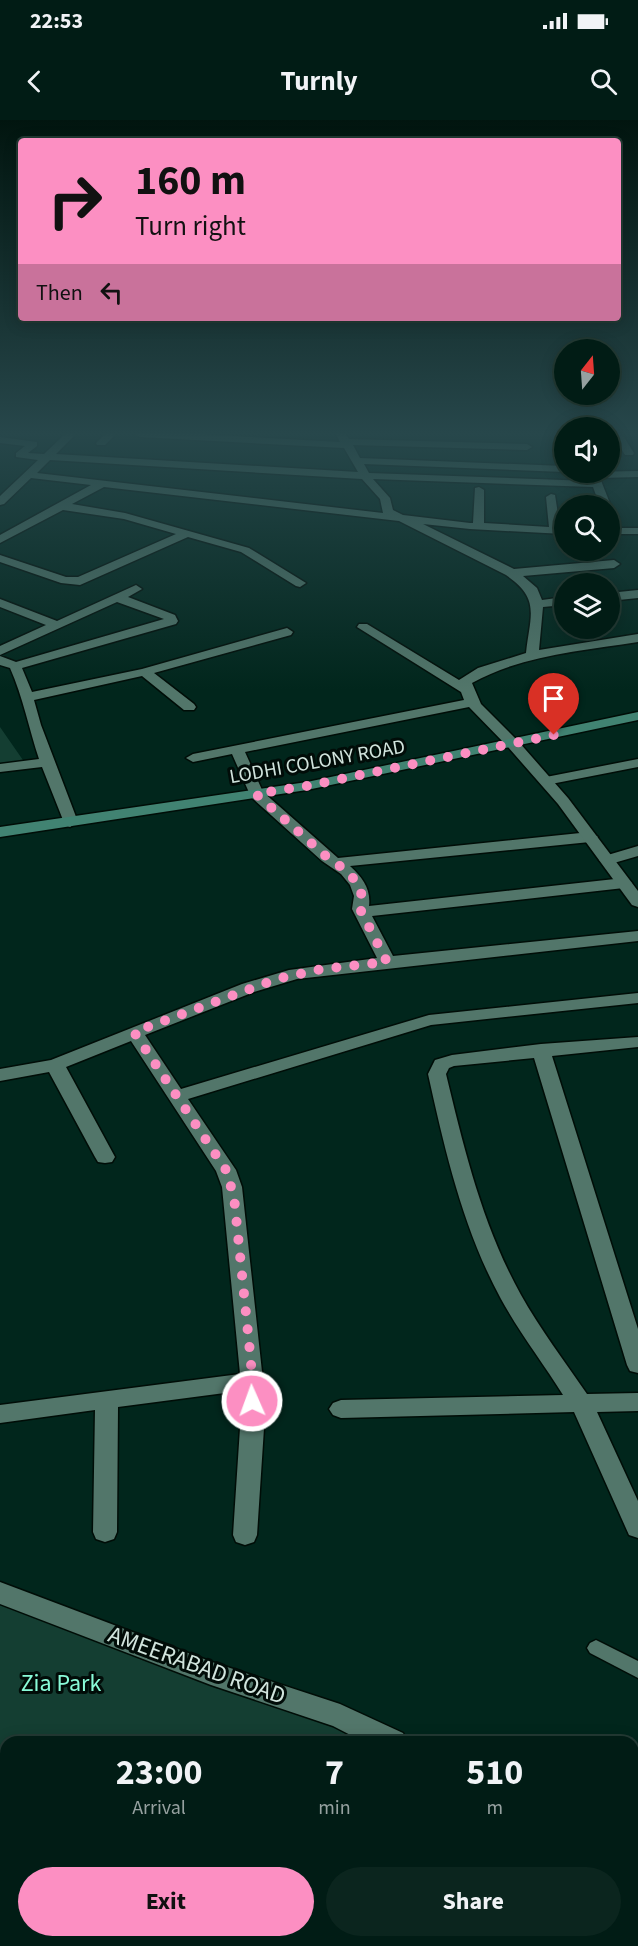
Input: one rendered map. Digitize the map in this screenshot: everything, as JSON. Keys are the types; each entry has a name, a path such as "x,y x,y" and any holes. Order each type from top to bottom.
{"main road":[{"name":"LODHI COLONY ROAD","path":"0,832 307,786 638,716"}],"street":[{"path":"0,540 37,519"},
{"path":"138,519 244,550 300,583"},
{"path":"403,519 513,573 532,588 538,611 532,655"},
{"path":"422,519 478,526 554,531"},
{"path":"478,519 478,526"},
{"path":"620,529 638,531"},
{"path":"0,558 65,580 80,581 188,532"},
{"path":"513,573 614,564"},
{"path":"0,651 136,589"},
{"path":"620,596 638,594"},
{"path":"0,660 15,666 172,621 171,618 118,598"},
{"path":"536,604 554,602"},
{"path":"0,603 57,625"},
{"path":"363,627 465,689 473,702 546,781 638,902"},
{"path":"27,697 144,672 286,632"},
{"path":"465,689 465,681 483,671 532,655 638,638"},
{"path":"15,666 70,822"},
{"path":"144,672 189,707"},
{"path":"193,758 473,702"},
{"path":"237,750 256,794 347,871 358,884 362,896 360,909 387,962"},
{"path":"0,768 48,762"},
{"path":"546,781 638,763"},
{"path":"336,863 590,837"},
{"path":"607,860 638,851"},
{"path":"363,912 624,883"},
{"path":"1,1073 55,1065 134,1032 277,979 322,969 638,936"},
{"path":"178,1095 429,1020 638,999"},
{"path":"134,1032 226,1170 232,1187 252,1381 252,1428 245,1535"},
{"path":"638,1042 541,1050 447,1062 439,1068 438,1074 458,1164 478,1222 511,1298 582,1405 638,1528"},
{"path":"541,1050 638,1365"},
{"path":"55,1065 105,1157"},
{"path":"0,1414 252,1381"},
{"path":"105,1532 107,1400"},
{"path":"341,1409 638,1402"},
{"name":"AMEERABAD ROAD","path":"0,1593 211,1673 340,1716 381,1736"}],"lane":[{"path":"596,1648 638,1670"}],"green space":[{"path":"0,727 25,763 0,766"},
{"name":"Zia Park","path":"0,1599 362,1736 0,1736"}],"route":[{"path":"252,1401 251,1362 232,1187 226,1170 134,1032 248,988 295,974 387,962 360,909 362,896 358,884 347,871 328,858 256,794 307,786 554,735"}]}
